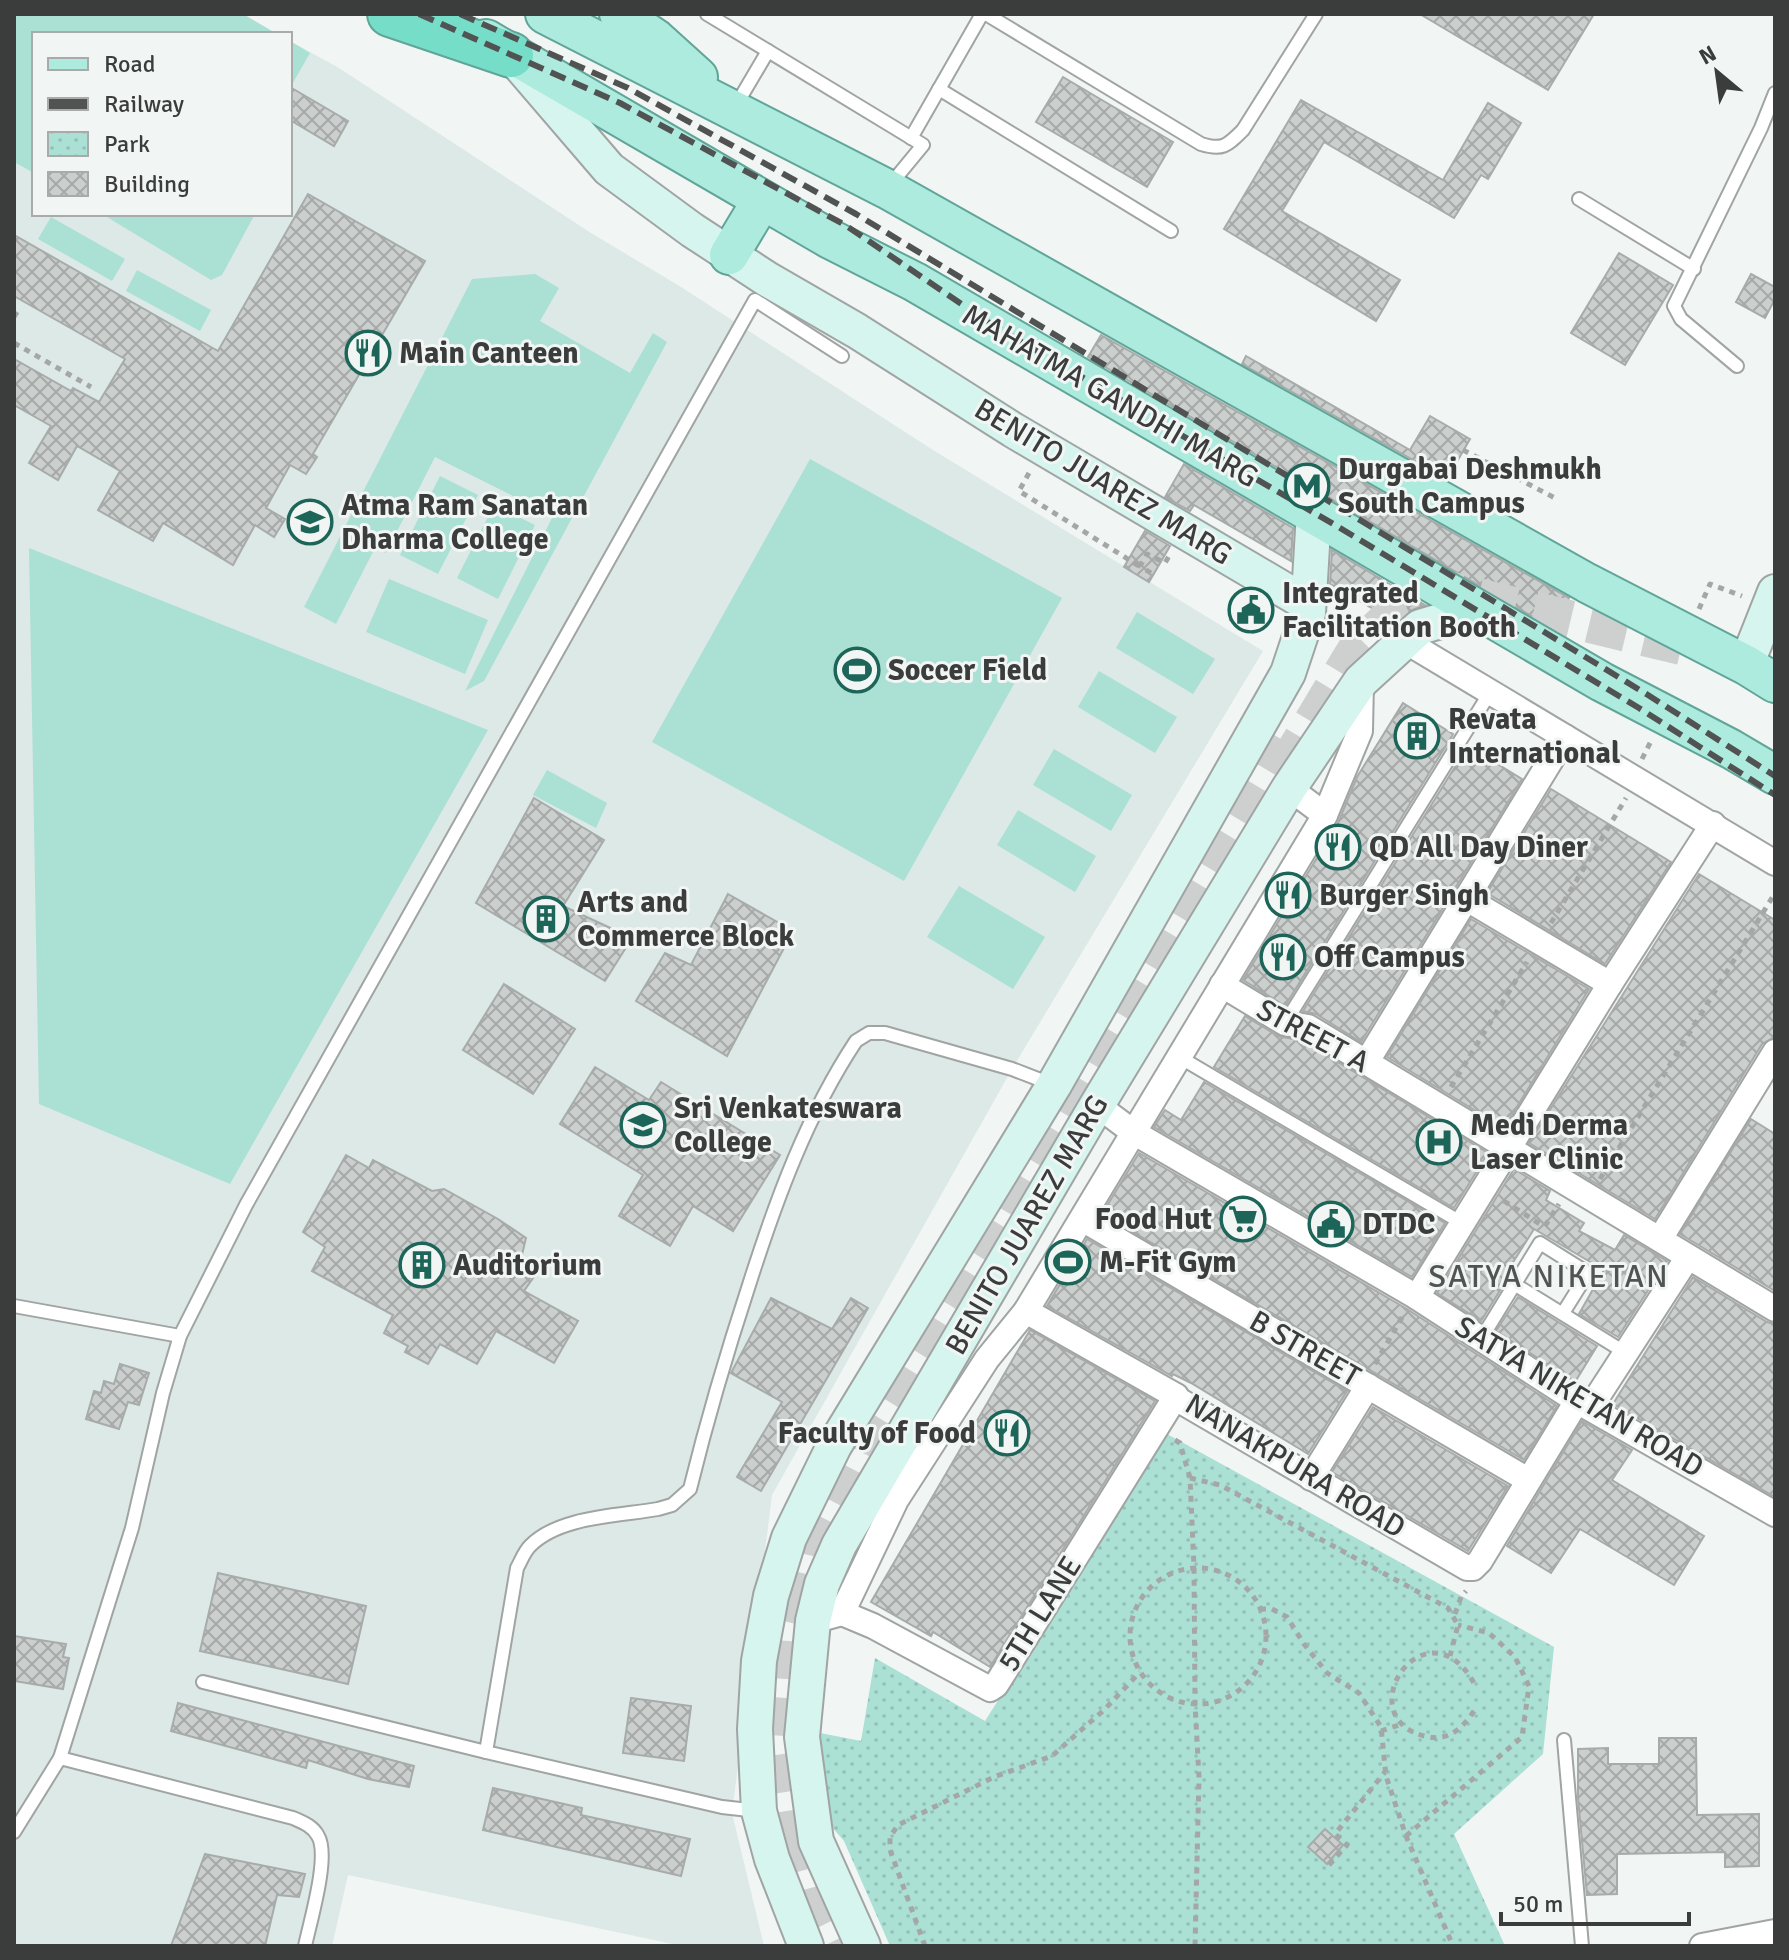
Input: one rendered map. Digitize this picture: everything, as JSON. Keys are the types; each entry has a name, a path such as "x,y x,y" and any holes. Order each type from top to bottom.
{"highway":[{"path":"390,14 511,55"}],"main road":[{"name":"MAHATMA GANDHI MARG","path":"446,14 511,55 830,239 915,282 1602,682 1775,775"},
{"path":"545,14 887,189 1587,583 1761,674"},
{"path":"619,14 656,39 733,110"},
{"path":"729,255 762,200"}],"street":[{"name":"BENITO JUAREZ MARG","path":"511,55 609,169 692,230 1013,430 1308,604"},
{"name":"BENITO JUAREZ MARG","path":"806,1946 772,1859 759,1811 755,1729 759,1661 771,1596 789,1538 834,1446 1054,1085 1288,673 1308,604 1314,513"},
{"path":"1761,674 1772,600"},
{"name":"BENITO JUAREZ MARG","path":"863,1946 816,1841 802,1737 828,1617 822,1584 839,1545 1097,1105 1289,788 1361,681 1420,627 1450,618 1488,616"},
{"path":"1405,641 1775,863"},
{"path":"828,1617 896,1500 987,1359 1026,1311 1325,815 1360,731 1361,681"},
{"path":"1366,1063 1565,737"},
{"path":"1289,788 1325,815"},
{"path":"1410,1307 1713,824"},
{"path":"1467,899 1610,984"},
{"name":"STREET A","path":"1222,985 1285,1023 1308,1027 1775,1309"},
{"path":"1660,1239 1768,1080 1775,1052"},
{"name":"SATYA NIKETAN ROAD","path":"1097,1105 1133,1132 1410,1307 1481,1339 1584,1405 1775,1514"},
{"name":"B STREET","path":"1082,1219 1528,1480"},
{"path":"1528,1480 1626,1353 1688,1257"},
{"name":"NANAKPURA ROAD","path":"1026,1311 1467,1568 1473,1568 1480,1561 1528,1480"},
{"path":"1311,1478 1366,1385"},
{"name":"5TH LANE","path":"828,1617 873,1626 990,1689 996,1685 1177,1398"},
{"path":"1704,1946 1775,1932"}],"lane":[{"path":"707,14 923,145 887,189"},
{"path":"911,138 984,14 1188,136 1213,148 1228,145 1243,130 1316,14"},
{"path":"733,110 768,51"},
{"path":"939,89 1171,231"},
{"path":"1737,366 1675,312 1677,300 1775,93"},
{"path":"1579,199 1694,269"},
{"path":"14,1832 60,1758 132,1528 163,1393 180,1336 246,1205 755,300 842,356"},
{"path":"1285,1023 1491,691"},
{"path":"486,1752 517,1568 528,1548 546,1533 566,1524 658,1509 672,1505 690,1489 723,1367 769,1221 793,1159 856,1041 869,1033 885,1033 1012,1069 1054,1085"},
{"path":"1181,1058 1462,1223"},
{"path":"1481,1339 1540,1243 1588,1273 1563,1313"},
{"path":"1514,1284 1626,1353"},
{"path":"14,1306 180,1336"},
{"path":"203,1682 722,1807 759,1811"},
{"path":"1564,1740 1582,1946"},
{"path":"60,1758 307,1824 318,1836 323,1853 305,1946"}],"path":[{"path":"14,317 20,307"},
{"path":"14,343 91,387"},
{"path":"1463,450 1555,498"},
{"path":"1031,499 1139,566"},
{"path":"1151,573 1140,566 1147,554 1165,563 1183,531"},
{"path":"1688,635 1710,584 1772,600"},
{"path":"1631,777 1665,715"},
{"path":"1589,1197 1775,893"},
{"path":"1483,1188 1549,1230 1540,1243"},
{"path":"1366,1385 1410,1307"},
{"path":"1177,1398 1167,1434 1180,1443 1190,1478 1194,1567 1199,1777 1195,1946"},
{"path":"1190,1478 1220,1485 1448,1608 1458,1625 1450,1656"},
{"path":"1194,1567 1218,1570 1242,1583 1258,1602 1266,1625 1263,1659 1247,1684 1223,1699 1195,1704 1173,1700 1154,1688 1140,1672 1133,1656 1130,1631 1139,1602 1163,1577 1194,1567"},
{"path":"1454,1615 1461,1597"},
{"path":"1260,1609 1272,1609 1287,1617 1327,1673 1359,1693 1381,1731 1385,1772 1406,1836 1453,1946"},
{"path":"1406,1836 1522,1737 1529,1686 1515,1657 1489,1633 1458,1625"},
{"path":"1474,1683 1466,1668 1450,1656 1431,1653 1413,1659 1402,1668 1394,1681 1391,1695 1393,1710 1402,1724 1416,1735 1435,1738 1452,1734 1465,1725 1474,1711"},
{"path":"925,1946 890,1850 890,1837 898,1825 994,1777 1052,1756 1140,1672"},
{"path":"1381,1731 1402,1724"},
{"path":"1329,1865 1347,1845 1335,1834 1385,1772"}],"shaded area":[{"path":"14,14 243,14 274,32 32,32 32,216 292,216 292,42 339,68 591,233 681,287 933,450 1263,651 1012,1069 772,1495 732,1813 764,1946 682,1946 348,1875 332,1946 14,1946"}],"green space":[{"path":"14,14 243,14 274,32 32,32 32,172 14,162"},
{"path":"292,42 310,53 292,84"},
{"path":"105,216 254,216 222,275 211,280"},
{"path":"51,217 125,259 112,281 38,239"},
{"path":"137,270 211,310 200,331 126,291"},
{"path":"535,274 559,288 540,321 630,373 653,333 667,342 484,681 465,691 553,516 435,457 386,553 375,548 336,624 304,607 472,279"},
{"name":"Soccer Field","path":"810,459 1062,598 904,881 652,742"},
{"path":"440,476 478,495 438,574 400,555"},
{"path":"494,505 535,525 498,599 457,578"},
{"path":"29,548 488,730 230,1184 39,1104"},
{"path":"389,579 488,620 465,674 366,632"},
{"path":"1137,612 1215,659 1193,694 1116,648"},
{"path":"1099,671 1177,717 1155,753 1078,707"},
{"path":"1054,749 1132,795 1111,831 1033,785"},
{"path":"547,770 607,803 596,828 533,795"},
{"path":"1018,810 1096,856 1075,892 997,845"},
{"path":"959,886 1045,937 1013,989 927,937"},
{"path":"1167,1434 1554,1647 1543,1754 1454,1834 1505,1946 890,1946 844,1841 831,1826 815,1732 861,1741 875,1658 985,1721"}],"building":[{"path":"1420,14 1594,14 1548,90"},
{"path":"1063,77 1173,142 1147,187 1036,122"},
{"path":"292,88 348,121 334,146 292,121"},
{"path":"1301,100 1443,180 1488,103 1521,123 1488,179 1481,175 1454,218 1324,142 1282,211 1400,280 1376,321 1224,229"},
{"path":"308,194 425,261 313,454 317,457 306,474 290,465 266,508 285,519 274,537 255,525 233,565 163,523 153,541 98,510 120,471 77,446 58,480 29,463 51,426 14,405 14,359 71,391 73,388 99,402 125,359 14,296 14,235 218,351"},
{"path":"1619,253 1673,285 1625,365 1571,333"},
{"path":"1751,274 1775,287 1775,299 1765,318 1736,302"},
{"path":"1101,335 1569,598 1552,628 1088,357"},
{"path":"1246,356 1410,450 1430,416 1470,439 1447,479 1242,364"},
{"path":"1184,464 1293,528 1291,561 1194,505 1190,511 1165,497"},
{"path":"1145,531 1170,546 1149,582 1124,567"},
{"path":"1332,550 1425,605 1407,612 1396,622 1330,584"},
{"path":"1244,595 1267,608 1253,633 1230,620"},
{"path":"1403,703 1453,734 1285,1006 1243,980 1338,823 1357,777"},
{"path":"1468,746 1522,779 1361,1042 1316,1014 1303,1011"},
{"path":"1551,789 1671,862 1605,964 1487,893"},
{"path":"534,798 604,840 563,906 632,938 605,981 476,903"},
{"path":"1699,874 1775,920 1775,1037 1762,1044 1655,1219 1529,1143"},
{"path":"728,894 793,931 727,1056 636,1001 665,953 691,965"},
{"path":"1471,919 1589,989 1504,1128 1387,1057"},
{"path":"504,984 575,1029 533,1094 463,1050"},
{"path":"1245,1016 1278,1036 1303,1041 1488,1153 1454,1208 1214,1067"},
{"path":"595,1067 649,1100 661,1082 780,1155 733,1231 693,1206 670,1246 619,1216 643,1175 560,1124"},
{"path":"1204,1082 1445,1223 1412,1277 1154,1127 1165,1110 1181,1120"},
{"path":"1751,1119 1775,1134 1775,1291 1680,1234"},
{"path":"1139,1153 1407,1309 1557,1406 1524,1460 1102,1214"},
{"name":"Auditorium","path":"346,1155 369,1168 373,1160 432,1191 444,1189 526,1238 521,1259 538,1271 524,1291 578,1321 554,1363 496,1331 477,1364 440,1344 428,1364 405,1352 408,1346 384,1333 393,1315 312,1271 325,1247 303,1232"},
{"path":"1514,1169 1550,1191 1546,1200 1584,1223 1579,1231 1615,1250 1624,1235 1667,1261 1618,1337 1579,1314 1604,1270 1534,1229 1481,1321 1437,1293"},
{"path":"1087,1239 1347,1391 1308,1454 1191,1383 1172,1376 1047,1306"},
{"path":"1693,1277 1775,1324 1775,1497 1613,1404"},
{"path":"1518,1297 1597,1346 1575,1382 1496,1331"},
{"path":"771,1298 832,1329 851,1298 868,1308 761,1491 737,1477 782,1402 731,1373"},
{"path":"1030,1330 1155,1401 990,1667 933,1632 931,1636 871,1602"},
{"path":"120,1364 149,1373 139,1405 128,1402 119,1429 86,1419 94,1391 101,1393 104,1381 114,1384"},
{"path":"1373,1407 1508,1486 1468,1551 1332,1472"},
{"path":"1582,1421 1632,1450 1612,1480 1704,1536 1674,1585 1580,1529 1551,1573 1507,1546"},
{"path":"218,1573 366,1606 348,1684 200,1651"},
{"path":"14,1636 66,1644 63,1657 69,1658 63,1689 14,1681"},
{"path":"631,1698 691,1706 684,1761 623,1753"},
{"path":"178,1703 414,1766 409,1787 368,1779 308,1760 306,1768 171,1731"},
{"path":"1659,1738 1696,1738 1697,1815 1759,1814 1759,1866 1725,1867 1725,1852 1617,1854 1617,1894 1587,1895 1578,1798 1578,1749 1608,1748 1608,1764 1659,1764"},
{"path":"493,1788 582,1808 581,1815 690,1839 681,1876 483,1830"},
{"path":"1325,1829 1343,1845 1327,1864 1308,1847"},
{"path":"205,1854 305,1874 299,1897 277,1895 265,1946 171,1946"}],"tunnel":[{"path":"1283,771 1356,650 1400,607 1448,590 1694,649 1705,645"},
{"path":"1005,1211 1286,742"},
{"path":"802,1612 815,1556 880,1431 1027,1193"},
{"path":"796,1585 786,1627 778,1744 796,1860"},
{"path":"803,1831 827,1920 840,1946"}],"railway":[{"path":"419,14 620,103 845,225 991,324 1335,525 1639,708 1775,795"},
{"path":"460,14 628,88 856,214 1648,695 1775,776"}],"place":[{"name":"Main Canteen","path":"368,353"},
{"name":"Durgabai Deshmukh South Campus","path":"1307,486"},
{"name":"Atma Ram Sanatan Dharma College","path":"310,522"},
{"name":"Integrated Facilitation Booth","path":"1251,610"},
{"name":"Soccer Field","path":"857,670"},
{"name":"Revata International","path":"1417,736"},
{"name":"QD All Day Diner","path":"1338,847"},
{"name":"Burger Singh","path":"1288,895"},
{"name":"Arts and Commerce Block","path":"546,919"},
{"name":"Off Campus","path":"1283,957"},
{"name":"Sri Venkateswara College","path":"643,1125"},
{"name":"Medi Derma Laser Clinic","path":"1439,1142"},
{"name":"Food Hut","path":"1243,1219"},
{"name":"DTDC","path":"1331,1224"},
{"name":"M-Fit Gym","path":"1068,1262"},
{"name":"Auditorium","path":"422,1265"},
{"name":"Faculty of Food","path":"1007,1433"}],"district":[{"name":"SATYA NIKETAN","path":"1549,1276"}]}
